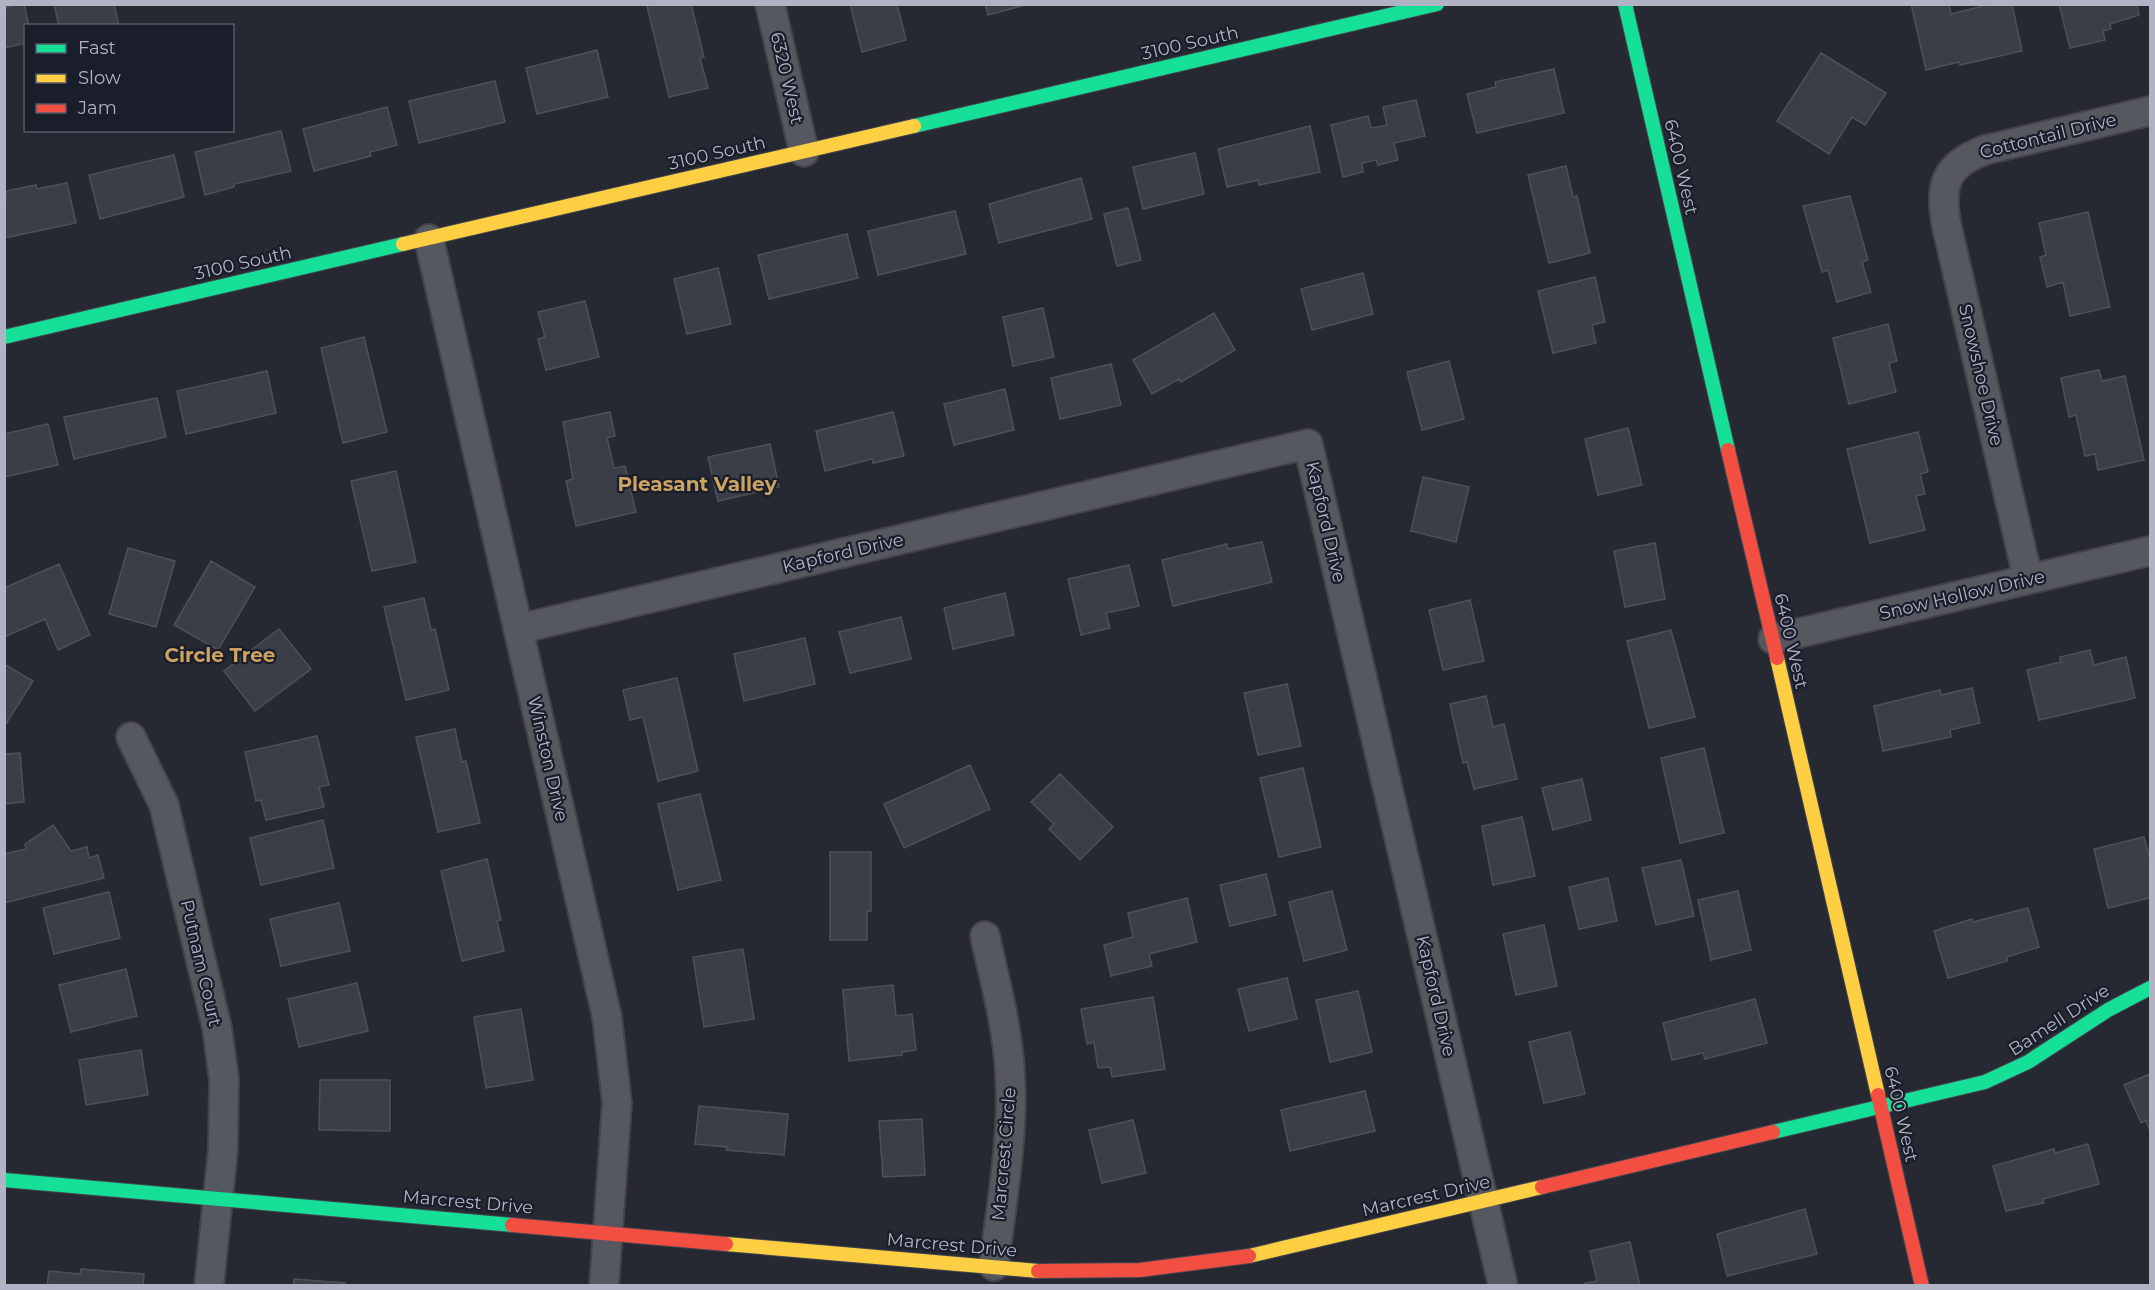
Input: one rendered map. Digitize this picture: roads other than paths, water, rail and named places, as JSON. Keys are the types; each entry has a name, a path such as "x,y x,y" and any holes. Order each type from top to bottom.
{"street":[{"name":"6320 West","path":"770,4 804,152"},
{"name":"3100 South","path":"5,337 1437,4"},
{"name":"6400 West","path":"1625,4 1922,1286"},
{"name":"Cottontail Drive","path":"1951,170 1972,155 1998,146 2151,111"},
{"name":"Snowshoe Drive","path":"1951,170 1944,195 1946,223 2028,579"},
{"name":"Winston Drive","path":"429,239 611,1042 617,1103 604,1286"},
{"name":"Kapford Drive","path":"518,629 1308,444 1503,1286"},
{"name":"Snow Hollow Drive","path":"1773,639 2151,551"},
{"name":"Putnam Court","path":"131,737 164,805 217,1028 224,1080 218,1198 209,1286"},
{"name":"Marcrest Circle","path":"985,936 1004,1021 1011,1078 1010,1125 994,1266"},
{"name":"Bamell Drive","path":"1881,1106 2002,1077 2034,1062 2110,1008 2151,988"},
{"name":"Marcrest Drive","path":"4,1180 1075,1273 1113,1279 1246,1257 1881,1106"}],"district":[{"name":"Pleasant Valley","path":"697,484"},
{"name":"Circle Tree","path":"220,655"}]}
